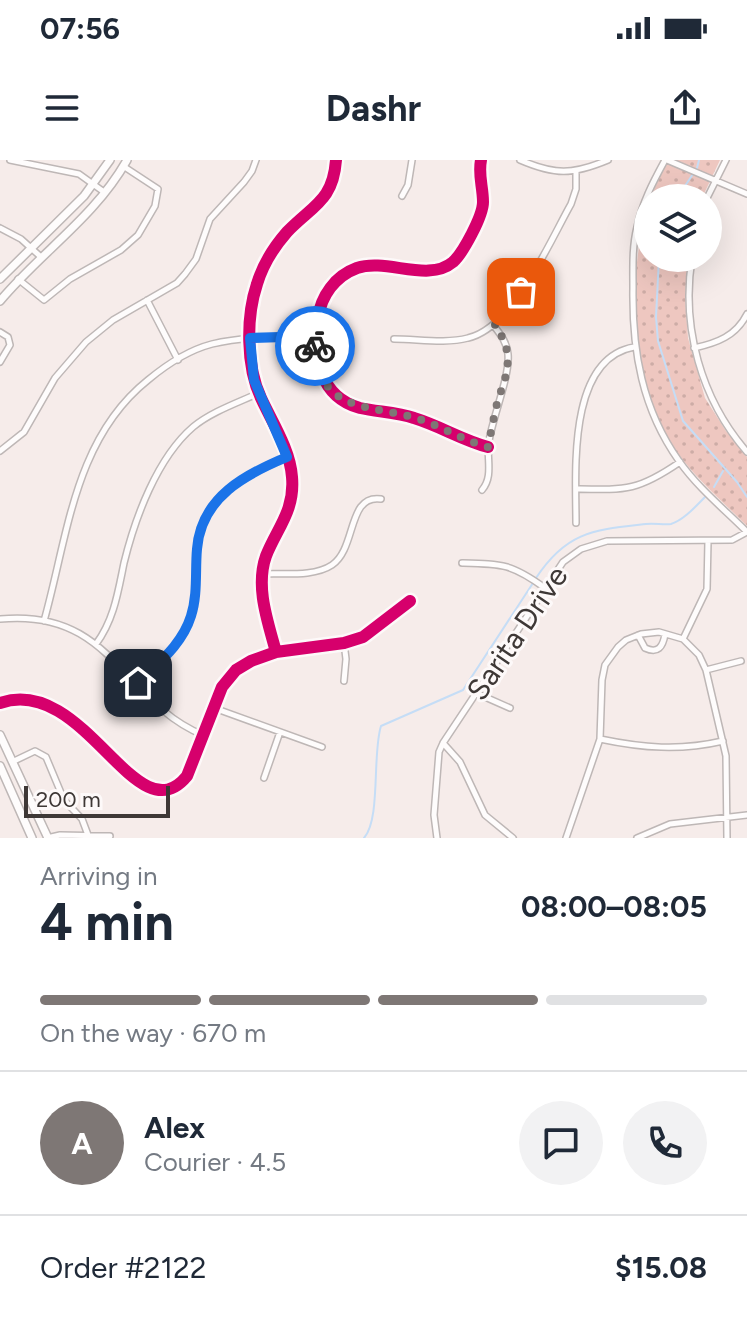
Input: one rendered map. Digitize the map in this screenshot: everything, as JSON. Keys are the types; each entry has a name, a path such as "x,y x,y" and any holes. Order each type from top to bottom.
{"main road":[{"path":"0,279 95,184 110,160"},
{"path":"0,301 18,279 67,235 105,193 125,163"},
{"path":"0,735 47,838"},
{"path":"0,766 32,838"}],"street":[{"path":"10,160 79,174 105,193"},
{"path":"0,451 24,432 55,378 80,348 104,326 177,283 185,274 196,259 210,219 244,182 256,160"},
{"path":"276,652 264,604 263,574 266,555 280,531 290,502 292,480 287,457 254,380 250,338 253,299 264,264 289,231 326,197 333,181 336,160"},
{"path":"402,196 408,185 412,160"},
{"path":"481,160 482,210 456,259 448,265 432,269 375,264 346,274 329,288 322,301 315,336 319,369 342,400 361,408 409,416 488,447"},
{"path":"520,160 551,171 576,171 608,160"},
{"path":"747,194 666,160 645,199 633,247 634,347 647,401 680,462 747,532"},
{"path":"714,184 726,160"},
{"path":"18,279 44,300 70,279 121,250 138,235 155,206 158,189 125,163"},
{"path":"394,339 467,339 494,326 521,292 571,204 576,189 576,171"},
{"path":"0,228 32,247 41,257"},
{"path":"691,272 688,297 694,348 720,416 747,452"},
{"path":"147,300 178,360"},
{"path":"694,348 726,338 747,314"},
{"path":"482,490 489,476 488,447 508,369 506,342 494,326"},
{"path":"0,332 8,337 10,345 0,362"},
{"path":"44,621 67,520 105,426 134,390 178,360 211,345 250,338 315,336"},
{"path":"576,523 577,439 594,375 614,353 634,347"},
{"path":"96,644 111,621 126,558 148,495 172,447 195,426 259,393"},
{"path":"138,683 171,652 184,634 196,595 199,535 213,508 241,478 287,457"},
{"path":"576,489 631,488 653,481 680,462"},
{"path":"263,574 317,571 336,563 348,547 361,504 370,498 381,499"},
{"name":"Sarita Drive","path":"437,838 434,815 439,752 443,743 542,586 569,557 598,542 735,540 747,532"},
{"path":"683,639 707,589 708,541"},
{"path":"462,563 504,565 542,586"},
{"path":"0,703 25,699 53,707 90,737 137,785 154,793 170,790 182,782 229,677 251,661 276,652 344,643 369,634 396,609 410,601"},
{"path":"0,619 44,621 70,629 96,644 174,720 203,735"},
{"path":"638,635 645,648 651,651 659,650 663,645 665,633"},
{"path":"566,838 600,739 605,665 618,647 638,635 665,633 683,639 699,655 706,670 727,772 727,838"},
{"path":"344,643 344,681"},
{"path":"706,670 741,661"},
{"path":"476,693 510,708"},
{"path":"214,708 322,747"},
{"path":"264,778 280,732"},
{"path":"600,739 657,749 695,747 723,741"},
{"path":"443,743 460,762 485,815 513,838"},
{"path":"14,761 35,751 46,757 64,800 82,819 88,835"},
{"path":"637,838 670,824 747,815"},
{"path":"47,838 110,836"}],"shaded area":[{"path":"668,160 720,160 709,184 657,184"},
{"path":"636,272 687,272 688,338 705,398 747,457 747,526 683,460 665,432 651,402 642,370 636,337"}],"waterway":[{"path":"686,184 699,160"},
{"path":"658,272 658,341 683,421 747,497"},
{"path":"714,487 723,471"},
{"path":"536,578 559,551 583,536 628,526 671,524 685,516 705,497"},
{"path":"364,838 373,816 381,726 463,690 533,583"}],"cycle path":[{"path":"276,652 262,592 263,568 288,510 292,477 284,446 252,371 249,341 251,311 257,284 269,256 287,232 326,194 336,160"},
{"path":"481,160 483,197 480,216 453,262 432,270 369,266 342,276 322,302 316,346 321,372 327,384 346,402 360,408 414,418 488,447"},
{"path":"0,703 30,700 58,711 128,773 148,787 168,789 187,776 222,687 236,670 276,652 344,643 363,637 410,601"}],"way so far":[{"path":"315,346 319,369 342,400 361,408 425,421 488,447 508,369 506,342 494,326 521,292"}],"route":[{"path":"138,683 171,652 184,634 196,595 199,535 213,508 241,478 287,457 254,380 250,338 315,336 315,346"}]}
